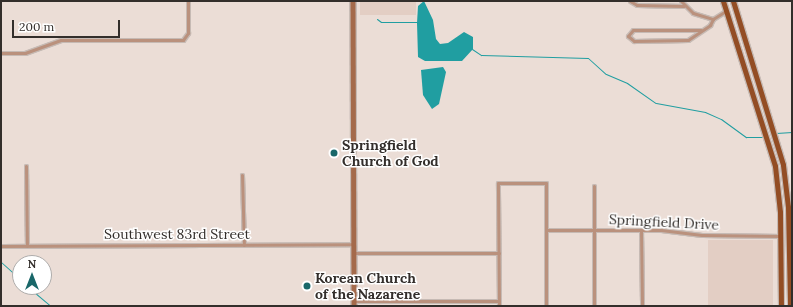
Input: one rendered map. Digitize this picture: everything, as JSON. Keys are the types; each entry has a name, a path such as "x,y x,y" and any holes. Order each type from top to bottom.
{"main road":[{"path":"353,1 354,303"},
{"path":"723,1 775,166 781,236 781,306"},
{"path":"733,1 783,165 787,194 790,238 790,306"},
{"path":"754,96 762,93"},
{"path":"781,236 790,238"}],"street":[{"path":"1,53 25,53 61,40 183,40 187,38 188,1"},
{"path":"630,1 637,5 684,6"},
{"path":"682,1 684,6 693,13 712,19"},
{"path":"701,30 633,30 628,36 634,41 688,40 710,25 712,19 726,11"},
{"path":"26,166 27,246"},
{"path":"242,175 244,245"},
{"path":"499,306 498,183 546,183 546,306"},
{"path":"594,186 594,306"},
{"name":"Springfield Drive","path":"546,230 676,230 709,236 781,236"},
{"path":"641,230 642,306"},
{"name":"Southwest 83rd Street","path":"1,246 354,244"},
{"path":"353,254 499,253"},
{"path":"354,303 499,301"}],"shaded area":[{"path":"360,1 416,1 416,15 360,15"},
{"path":"708,240 773,240 773,306 708,306"}],"water":[{"path":"424,1 433,20 436,39 440,44 448,43 464,32 473,37 473,49 462,61 425,61 418,57 418,6"},
{"path":"443,67 446,72 439,104 432,109 423,95 421,70"}],"waterway":[{"path":"377,19 381,22 418,22"},
{"path":"472,49 481,55 588,58 606,74 627,83 656,103 705,112 721,119 746,137 764,137"},
{"path":"776,133 792,132"},
{"path":"1,262 12,272"},
{"path":"38,295 51,306"}],"place":[{"name":"Springfield Church of God","path":"334,153"},
{"name":"Korean Church of the Nazarene","path":"307,286"}]}
